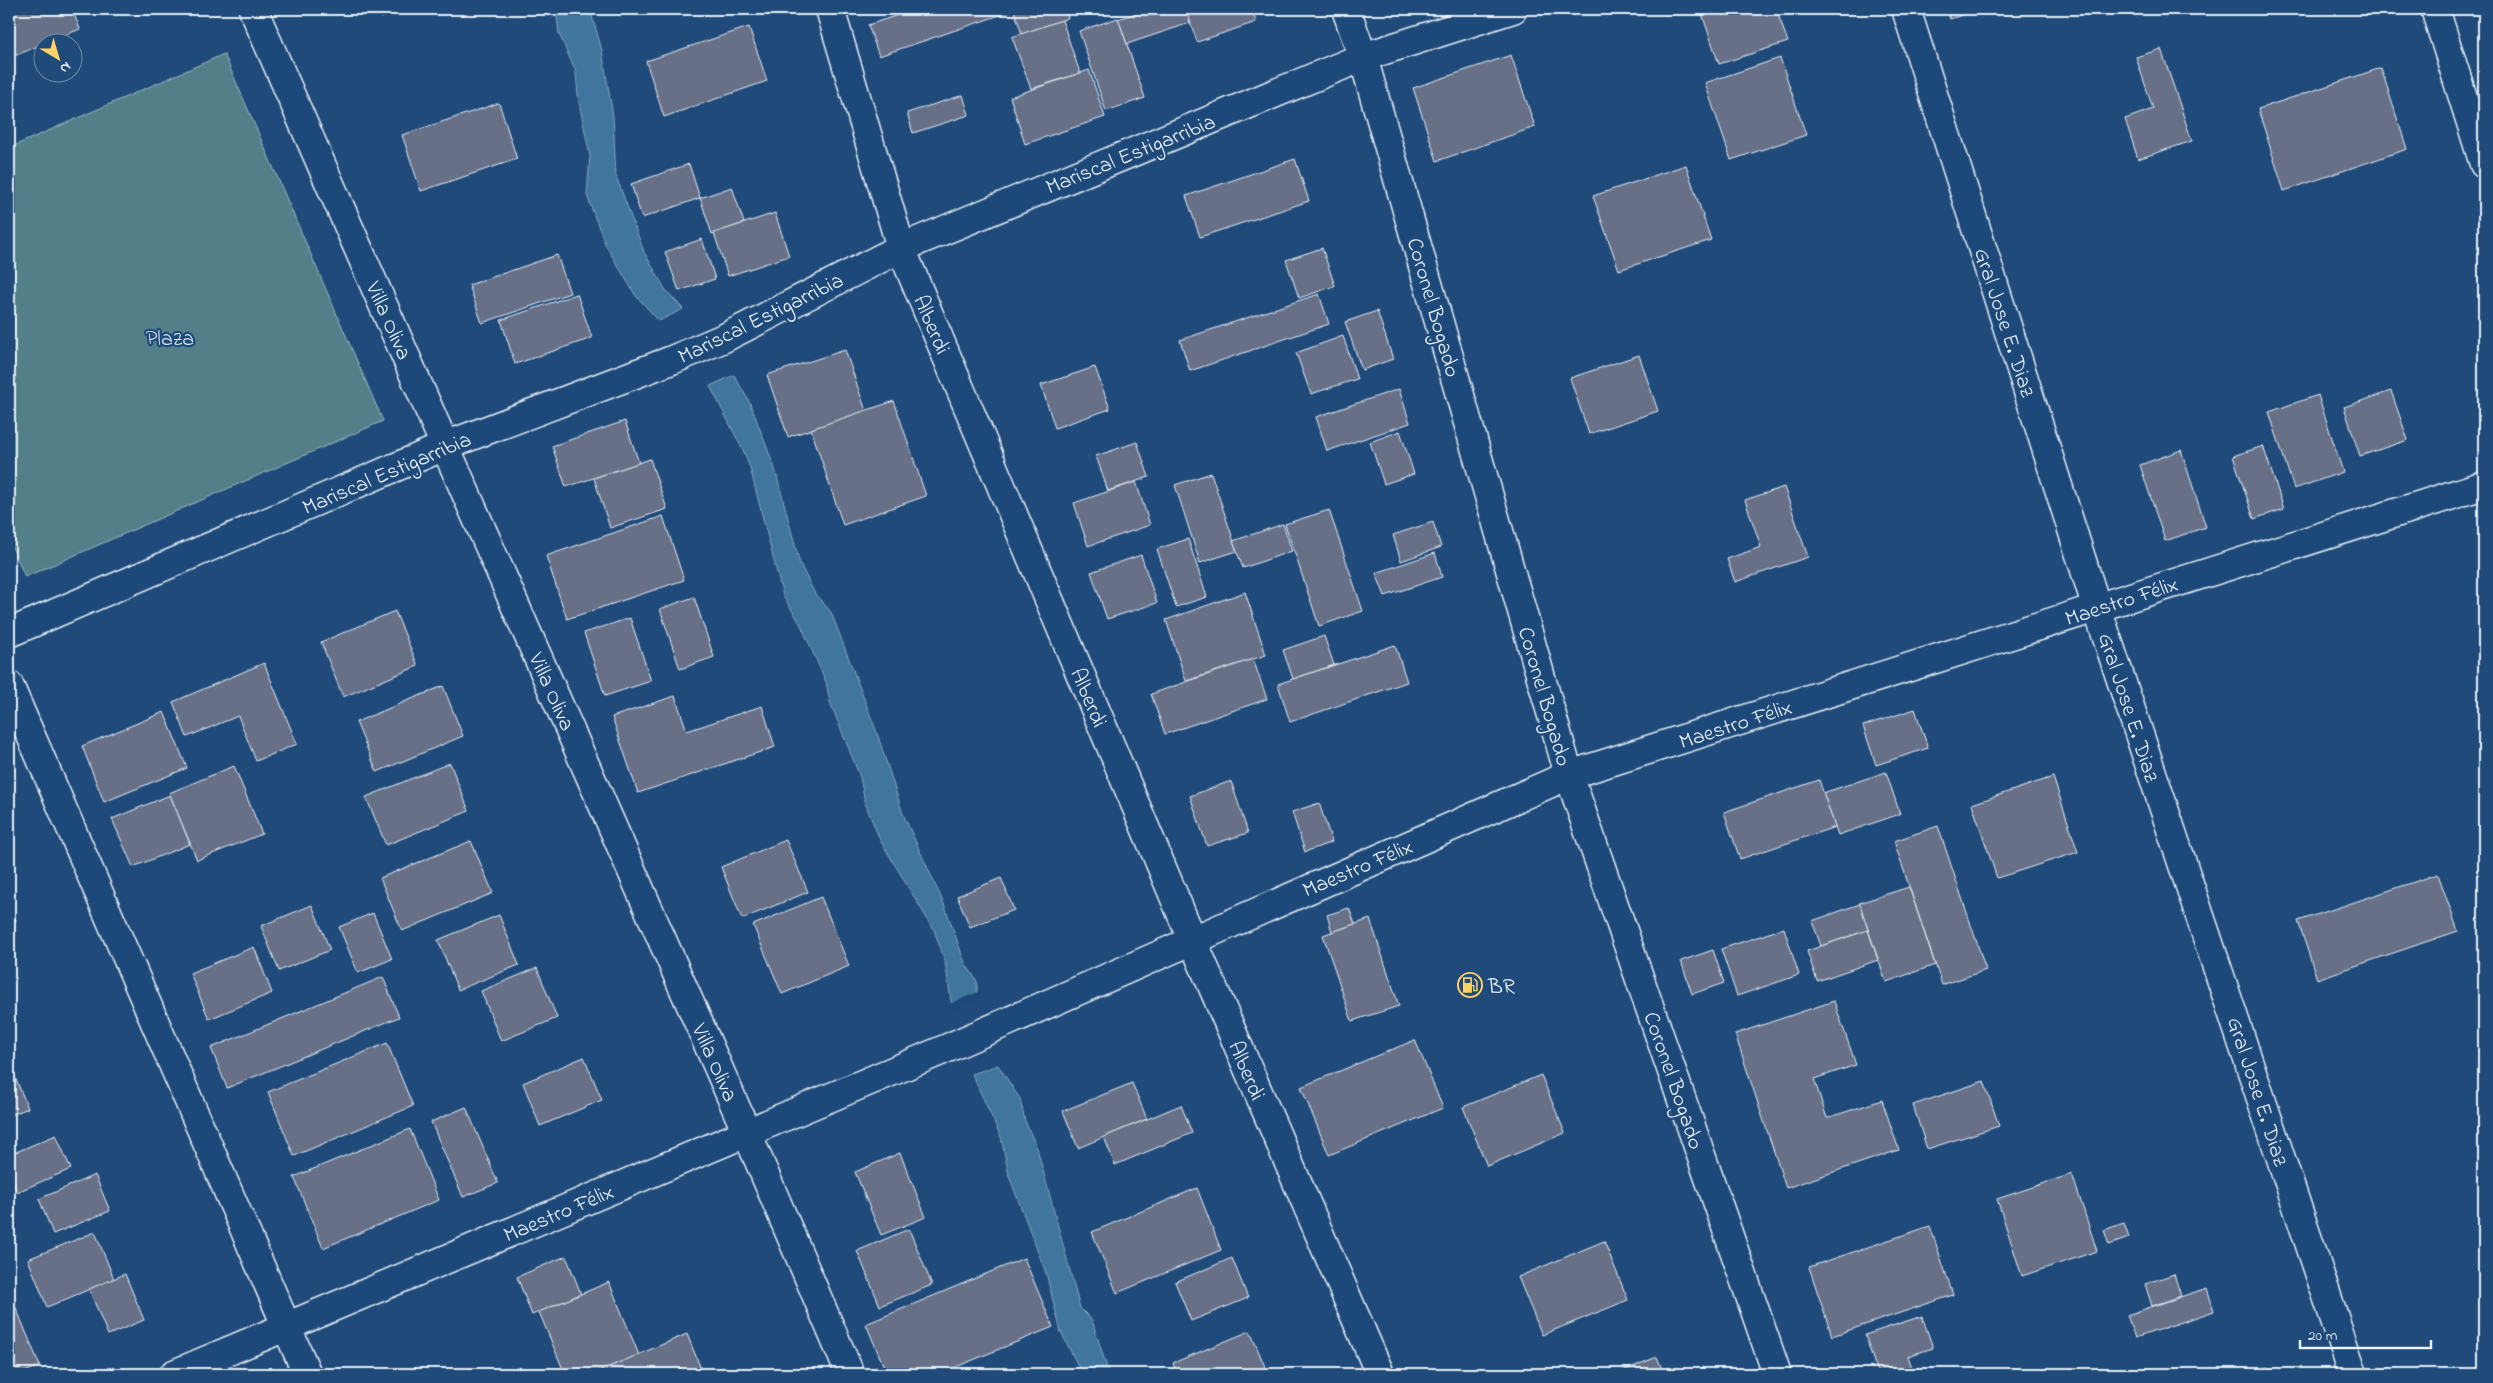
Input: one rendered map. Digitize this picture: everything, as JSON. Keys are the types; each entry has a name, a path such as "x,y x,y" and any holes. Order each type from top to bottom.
{"street":[{"name":"Villa Oliva","path":"253,9 747,1133 850,1374"},
{"name":"Alberdi","path":"830,9 901,248 1192,939 1380,1374"},
{"name":"Coronel Bogado","path":"1346,9 1363,57 1569,775 1777,1374"},
{"name":"Mariscal Estigarribia","path":"9,633 445,446 672,360 724,338 901,248 1363,57 1513,9"},
{"name":"Gral Jose E. Diaz","path":"1906,9 2097,608 2353,1374"},
{"path":"2435,9 2484,164"},
{"name":"Maestro Félix","path":"174,1374 942,1050 1569,775 2484,485"},
{"path":"9,685 307,1374"}],"green space":[{"name":"Plaza","path":"224,54 383,421 25,577 9,540 9,148"}],"water":[{"path":"556,9 590,9 602,50 613,116 616,176 644,252 665,289 683,309 659,321 636,296 606,246 587,195 590,156 578,97 576,72 559,34"},
{"path":"734,375 750,403 775,469 800,564 815,594 831,612 877,733 903,814 944,904 965,963 977,981 977,996 952,1007 945,961 934,930 880,840 865,803 860,777 830,702 826,682 800,623 783,596 750,468 743,450 710,386"},
{"path":"998,1065 1020,1099 1025,1121 1037,1148 1080,1308 1092,1320 1109,1374 1082,1374 1061,1332 1046,1273 1009,1176 1001,1137 972,1074"}],"pier":[{"path":"980,991 979,998 953,1009 950,1008 949,1004"}],"building":[{"path":"9,9 72,9 80,29 73,32 32,32 32,49 9,58"},
{"path":"376,9 396,9 382,18"},
{"path":"916,9 1018,9 879,56 868,25"},
{"path":"1066,9 1068,18 1022,34 1014,10"},
{"path":"1149,9 1186,9 1190,23 1127,44 1118,19"},
{"path":"1186,9 1252,9 1256,22 1197,42"},
{"path":"1709,9 1776,9 1788,42 1719,64 1701,11"},
{"path":"1947,9 1980,9 1950,19"},
{"path":"1118,18 1145,98 1106,111 1079,31"},
{"path":"1062,20 1080,73 1031,89 1012,37"},
{"path":"749,27 767,81 664,117 646,61"},
{"path":"2161,49 2192,141 2138,159 2125,119 2153,109 2136,57"},
{"path":"1511,55 1535,127 1437,161 1413,88"},
{"path":"1780,58 1806,135 1731,160 1705,83"},
{"path":"2381,68 2407,149 2284,191 2258,109"},
{"path":"1089,70 1105,117 1025,144 1010,97"},
{"path":"963,95 969,115 913,133 907,113"},
{"path":"499,103 517,159 421,191 402,135"},
{"path":"1295,159 1309,201 1200,237 1186,196"},
{"path":"689,164 700,198 642,218 631,184"},
{"path":"1686,165 1711,240 1619,270 1593,196"},
{"path":"732,187 744,223 712,234 700,198"},
{"path":"775,213 789,256 728,276 714,233"},
{"path":"702,239 715,279 679,291 665,252"},
{"path":"1322,248 1335,286 1299,298 1286,260"},
{"path":"557,255 570,293 482,323 469,285"},
{"path":"577,294 592,338 515,364 501,320"},
{"path":"1319,294 1329,324 1190,371 1180,340"},
{"path":"1377,311 1393,359 1362,370 1345,322"},
{"path":"1343,336 1357,379 1311,394 1296,353"},
{"path":"845,350 866,411 788,437 767,375"},
{"path":"1639,355 1658,411 1589,434 1570,378"},
{"path":"1095,367 1110,409 1055,428 1041,385"},
{"path":"1399,389 1410,423 1327,451 1316,417"},
{"path":"2391,391 2408,440 2360,456 2344,407"},
{"path":"2318,395 2343,472 2294,489 2269,412"},
{"path":"894,401 926,496 843,525 811,429"},
{"path":"625,421 639,463 566,487 552,446"},
{"path":"1400,431 1414,474 1384,484 1370,442"},
{"path":"1137,442 1149,477 1108,491 1096,456"},
{"path":"2263,446 2284,509 2254,519 2233,456"},
{"path":"2181,450 2206,527 2165,541 2140,465"},
{"path":"650,459 667,509 610,528 594,478"},
{"path":"1211,473 1237,551 1200,563 1175,485"},
{"path":"1136,482 1150,525 1088,546 1074,503"},
{"path":"1784,487 1808,557 1735,582 1727,559 1761,547 1745,500"},
{"path":"1329,510 1363,611 1319,626 1285,524"},
{"path":"663,516 684,580 567,619 546,556"},
{"path":"1433,522 1441,547 1401,561 1393,535"},
{"path":"1283,524 1292,551 1243,568 1233,541"},
{"path":"1188,539 1207,597 1176,607 1157,549"},
{"path":"1435,553 1442,577 1385,596 1376,573"},
{"path":"1141,555 1157,603 1107,619 1091,572"},
{"path":"1245,592 1266,655 1186,681 1166,620"},
{"path":"694,597 714,657 680,669 660,609"},
{"path":"395,611 418,666 343,697 321,642"},
{"path":"630,618 651,681 605,696 584,633"},
{"path":"1324,636 1334,665 1293,679 1283,650"},
{"path":"1395,645 1407,682 1290,722 1278,684"},
{"path":"1253,659 1267,699 1165,734 1151,694"},
{"path":"264,663 297,744 256,761 238,716 187,737 173,702"},
{"path":"443,686 463,736 377,772 356,722"},
{"path":"675,696 687,731 762,706 775,747 638,793 612,717"},
{"path":"1915,709 1928,748 1876,765 1863,726"},
{"path":"164,712 187,768 104,802 82,746"},
{"path":"450,763 469,811 386,845 366,797"},
{"path":"234,766 262,834 197,860 169,793"},
{"path":"1886,772 1900,814 1838,835 1823,793"},
{"path":"2053,777 2078,852 1997,878 1972,804"},
{"path":"1819,780 1835,827 1740,859 1724,812"},
{"path":"1231,781 1248,833 1207,846 1190,796"},
{"path":"170,795 190,844 133,867 112,819"},
{"path":"1319,803 1332,842 1305,852 1292,812"},
{"path":"1938,826 1986,970 1942,985 1894,841"},
{"path":"786,840 808,892 742,919 721,867"},
{"path":"471,841 493,893 402,931 380,878"},
{"path":"2438,874 2458,931 2317,979 2298,921"},
{"path":"1001,878 1014,910 970,927 957,896"},
{"path":"1909,887 1935,965 1886,982 1859,903"},
{"path":"821,897 849,966 782,994 753,925"},
{"path":"9,902 16,921 9,924"},
{"path":"1860,904 1868,930 1821,946 1812,921"},
{"path":"312,905 330,950 279,971 261,926"},
{"path":"1349,908 1355,924 1332,932 1327,915"},
{"path":"373,913 392,959 358,973 339,927"},
{"path":"499,915 519,965 458,990 438,940"},
{"path":"1370,919 1399,1006 1352,1021 1323,935"},
{"path":"1784,928 1799,975 1737,996 1721,949"},
{"path":"1868,930 1878,960 1817,981 1807,951"},
{"path":"254,947 272,993 209,1019 190,973"},
{"path":"1713,950 1724,983 1692,994 1681,961"},
{"path":"537,968 557,1018 501,1041 481,991"},
{"path":"383,977 399,1017 227,1088 211,1048"},
{"path":"1834,1001 1856,1065 1814,1079 1827,1118 1882,1100 1899,1150 1786,1188 1735,1034"},
{"path":"1415,1040 1443,1108 1329,1155 1301,1087"},
{"path":"387,1043 413,1106 294,1156 268,1092"},
{"path":"584,1057 602,1100 540,1126 523,1083"},
{"path":"9,1063 28,1108 9,1116"},
{"path":"1541,1075 1565,1133 1487,1166 1463,1107"},
{"path":"1984,1081 1999,1126 1927,1149 1913,1105"},
{"path":"1132,1083 1147,1119 1078,1148 1063,1111"},
{"path":"1181,1105 1192,1133 1115,1165 1104,1137"},
{"path":"466,1107 498,1183 463,1197 431,1122"},
{"path":"410,1129 439,1200 323,1248 294,1177"},
{"path":"56,1135 71,1169 17,1192 9,1172 9,1155"},
{"path":"900,1153 926,1217 881,1235 855,1172"},
{"path":"2072,1174 2097,1251 2022,1276 1997,1199"},
{"path":"95,1175 110,1211 53,1234 39,1199"},
{"path":"1197,1188 1221,1250 1117,1293 1092,1232"},
{"path":"2124,1223 2129,1238 2109,1245 2104,1230"},
{"path":"1930,1226 1953,1295 1832,1336 1809,1267"},
{"path":"909,1229 932,1285 880,1306 857,1251"},
{"path":"95,1232 114,1279 47,1307 28,1259"},
{"path":"1604,1241 1628,1300 1542,1335 1518,1277"},
{"path":"566,1256 581,1294 532,1315 517,1277"},
{"path":"1024,1258 1053,1327 939,1374 887,1374 866,1324"},
{"path":"1232,1258 1248,1298 1191,1321 1175,1282"},
{"path":"125,1274 144,1320 108,1335 89,1289"},
{"path":"2174,1274 2181,1296 2152,1306 2145,1284"},
{"path":"609,1282 639,1355 591,1374 565,1374 539,1312"},
{"path":"9,1288 15,1303 9,1306"},
{"path":"2207,1288 2214,1311 2135,1338 2127,1315"},
{"path":"14,1303 40,1366 19,1374 9,1374 9,1306"},
{"path":"1922,1316 1933,1348 1908,1356 1914,1374 1878,1374 1865,1335"},
{"path":"1250,1331 1268,1374 1177,1374 1173,1363"},
{"path":"687,1334 703,1374 603,1374 602,1370"},
{"path":"1657,1357 1664,1374 1615,1374"},
{"path":"2267,1367 2269,1374 2245,1374"}],"place":[{"name":"BR","path":"1470,985"}]}
